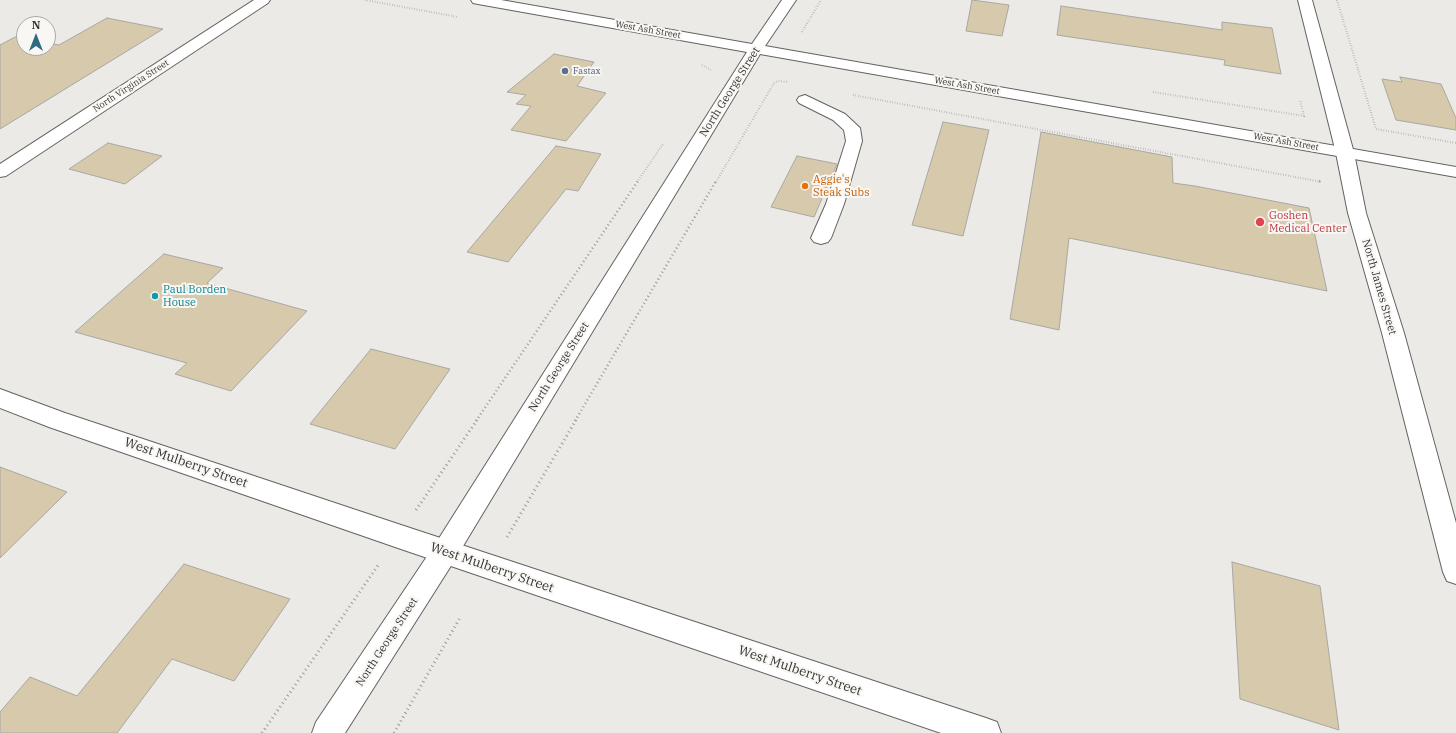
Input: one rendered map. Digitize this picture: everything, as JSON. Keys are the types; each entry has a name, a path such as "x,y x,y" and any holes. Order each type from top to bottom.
{"main road":[{"name":"North Virginia Street","path":"0,172 263,0"},
{"name":"West Ash Street","path":"478,0 1456,172"},
{"name":"North George Street","path":"327,733 446,552 756,49 789,0"},
{"name":"North James Street","path":"1305,0 1345,153 1357,212 1393,333 1456,572"},
{"path":"805,100 839,117 852,128 854,141 834,204 821,238"},
{"name":"West Mulberry Street","path":"0,398 77,426 446,552 986,733"}],"path":[{"path":"365,0 465,18"},
{"path":"1337,0 1376,129 1456,143"},
{"path":"699,63 712,71"},
{"path":"507,537 774,83 778,80 792,83"},
{"path":"851,94 1326,182"},
{"path":"416,510 664,141"},
{"path":"262,733 379,564"},
{"path":"394,733 461,616"}],"building":[{"path":"972,0 1009,5 1002,36 966,31"},
{"path":"1061,6 1222,30 1222,22 1272,28 1281,74 1224,65 1225,60 1057,35"},
{"path":"107,18 163,29 0,129 0,45 16,37 16,56 56,56 56,44 59,45"},
{"path":"554,54 594,62 577,86 606,93 566,141 511,130 531,106 516,104 526,95 507,92"},
{"path":"1400,77 1441,84 1456,118 1456,130 1396,120 1382,79 1402,82"},
{"path":"943,122 989,130 963,236 912,225"},
{"path":"1041,132 1172,157 1173,183 1309,208 1327,291 1069,238 1059,330 1010,319"},
{"path":"108,143 162,156 125,184 69,169"},
{"path":"556,146 601,154 578,191 566,189 508,262 467,252"},
{"name":"Aggie's Steak Subs","path":"797,156 837,164 814,217 771,207"},
{"path":"164,254 223,268 207,283 307,311 231,391 175,374 187,363 75,332"},
{"path":"371,349 450,369 395,449 310,424"},
{"path":"0,467 67,492 0,558"},
{"path":"1232,562 1320,586 1339,730 1240,699"},
{"path":"184,564 290,599 234,681 172,659 117,733 0,733 0,712 30,677 77,696"}],"place":[{"name":"Fastax","path":"565,71"},
{"name":"Aggie's Steak Subs","path":"805,186"},
{"name":"Goshen Medical Center","path":"1260,222"},
{"name":"Paul Borden House","path":"155,296"}]}
